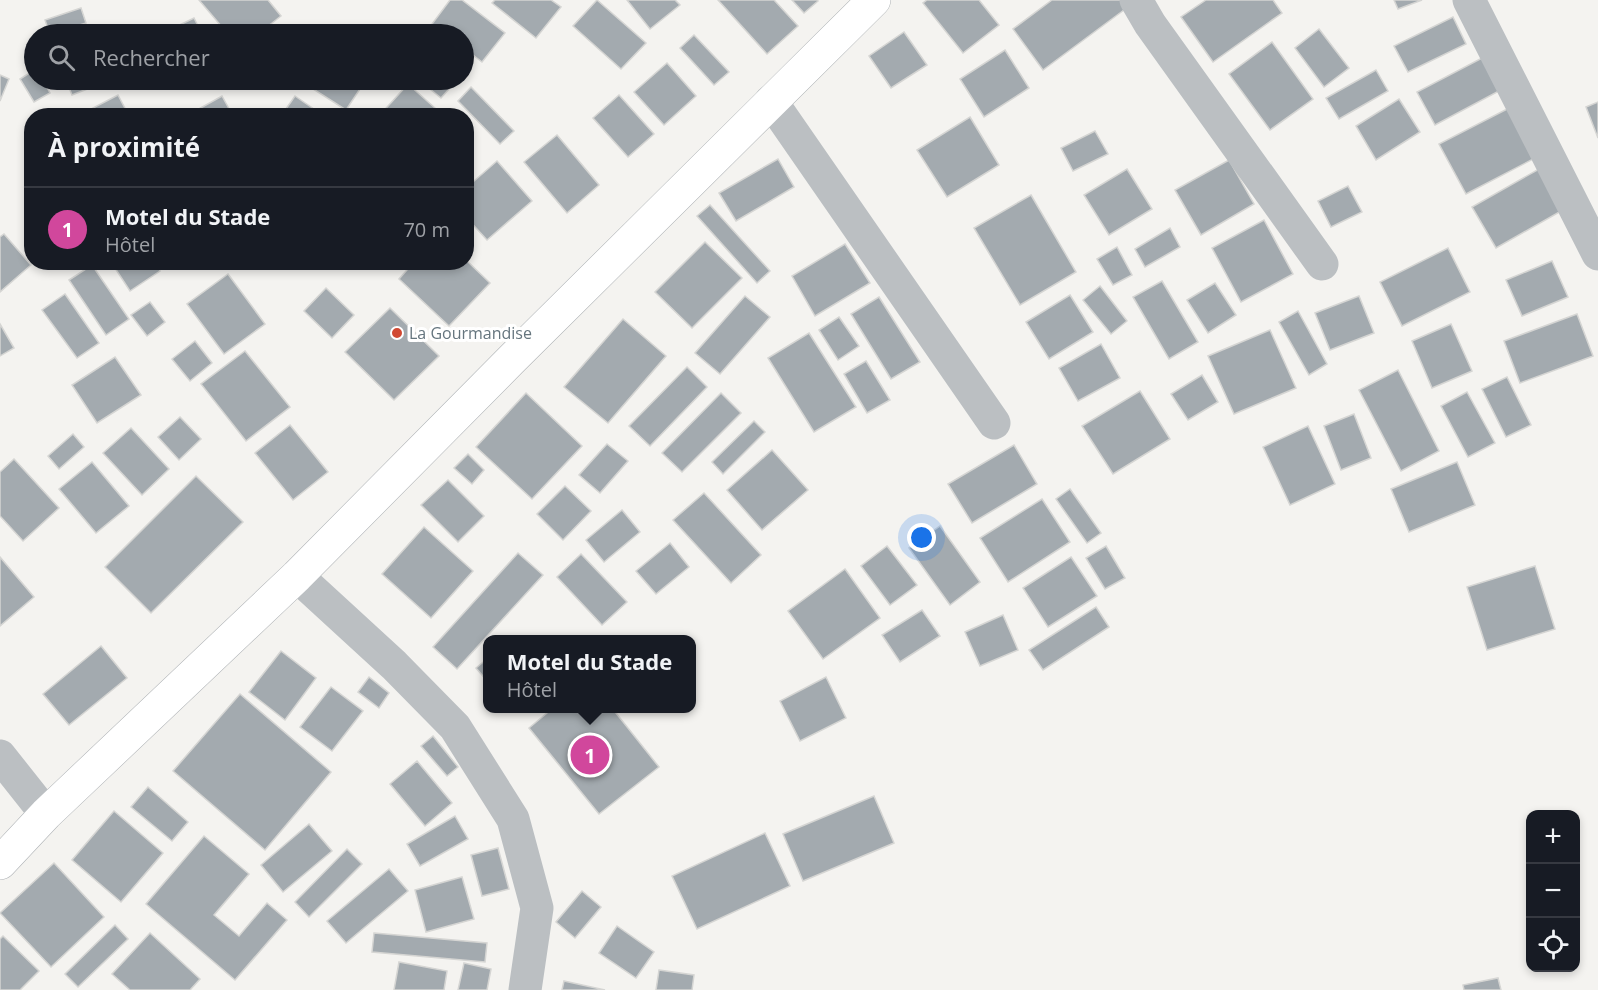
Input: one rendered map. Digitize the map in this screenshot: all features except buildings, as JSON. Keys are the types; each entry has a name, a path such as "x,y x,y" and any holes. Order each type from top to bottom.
{"highway":[{"path":"0,863 46,814 297,576 874,0"}],"street":[{"path":"1136,0 1150,24 1322,264"},
{"path":"1469,0 1598,254"},
{"path":"771,101 994,423"},
{"path":"297,576 394,665 455,727 513,819 537,908 525,990"},
{"path":"0,756 46,814"}],"place":[{"name":"La Gourmandise","path":"397,333"},
{"name":"Motel du Stade","path":"590,755"}]}
